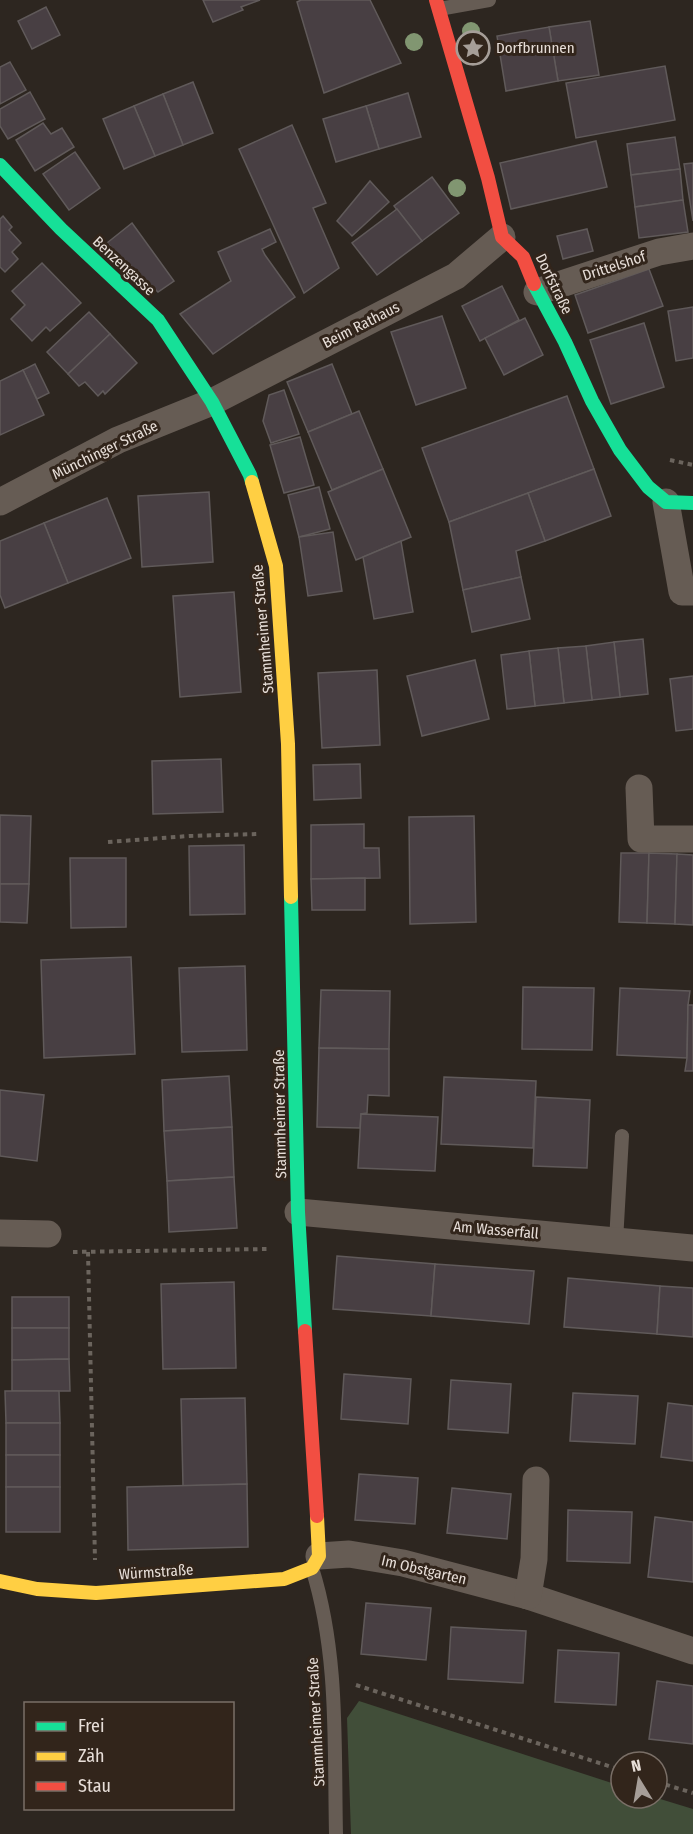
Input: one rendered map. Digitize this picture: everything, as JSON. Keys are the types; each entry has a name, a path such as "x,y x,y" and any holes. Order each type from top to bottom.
{"street":[{"path":"438,5 488,178 502,237"},
{"name":"Benzengasse","path":"0,165 61,230 158,320 212,402"},
{"name":"Dorfstraße","path":"502,237 523,257 537,292 565,342 592,402 620,450 648,486 666,502"},
{"name":"Beim Rathaus","path":"212,402 456,276 502,237"},
{"name":"Drittelshof","path":"537,292 659,252 693,246"},
{"name":"Münchinger Straße","path":"0,502 118,440 212,402"},
{"name":"Stammheimer Straße","path":"212,402 250,475 276,566 285,678 298,1212 315,1562"},
{"path":"693,503 666,502 682,592 693,592"},
{"path":"639,788 641,839 693,838"},
{"name":"Am Wasserfall","path":"298,1212 693,1248"},
{"path":"0,1233 48,1234"},
{"path":"528,1596 534,1559 536,1480"},
{"name":"Im Obstgarten","path":"315,1562 350,1554 403,1563 528,1596 693,1651"},
{"name":"Würmstraße","path":"0,1581 37,1589 96,1593 284,1579 315,1562"}],"lane":[{"path":"438,5 489,0"},
{"path":"616,1241 622,1136"},
{"name":"Stammheimer Straße","path":"315,1562 333,1677 336,1834"}],"path":[{"path":"664,458 693,465"},
{"path":"108,842 189,836 290,834"},
{"path":"96,1593 88,1252 300,1249"},
{"path":"333,1677 609,1766"},
{"path":"669,1786 693,1793"}],"green space":[{"path":"359,1701 609,1782 609,1810 669,1810 669,1802 693,1809 693,1834 351,1834 347,1718"}],"building":[{"path":"203,0 260,0 241,7 243,10 213,22"},
{"path":"301,0 370,0 401,63 324,93 297,2"},
{"path":"46,7 60,35 32,49 18,21"},
{"path":"590,21 599,75 558,81 549,27"},
{"path":"549,27 558,81 506,91 497,36"},
{"path":"10,62 26,90 0,104 0,67"},
{"path":"665,66 675,120 576,138 566,83"},
{"path":"193,82 213,133 183,145 163,94"},
{"path":"30,92 45,119 8,139 0,126 0,109"},
{"path":"408,93 421,137 379,149 366,106"},
{"path":"163,94 183,145 155,156 134,106"},
{"path":"134,106 155,156 124,169 103,119"},
{"path":"366,106 379,149 336,162 323,119"},
{"path":"43,123 51,134 62,128 74,147 35,171 16,140"},
{"path":"292,125 326,203 313,208 339,268 304,293 239,149"},
{"path":"675,137 680,169 631,175 627,144"},
{"path":"596,141 607,187 511,209 500,163"},
{"path":"75,152 100,188 69,210 43,174"},
{"path":"693,163 693,221 684,164"},
{"path":"680,169 683,200 635,207 631,175"},
{"path":"432,177 459,213 422,241 394,206"},
{"path":"370,181 389,202 352,236 337,221"},
{"path":"683,200 688,232 639,238 635,207"},
{"path":"397,209 422,241 377,275 352,243"},
{"path":"3,216 12,227 9,230 21,243 12,252 18,259 5,272 0,267 0,219"},
{"path":"132,223 174,281 158,292 107,243"},
{"path":"270,229 276,242 262,249 295,297 213,354 180,314 231,281 218,252"},
{"path":"587,229 593,251 563,259 557,236"},
{"path":"42,263 81,303 50,331 46,327 32,341 11,319 25,305 12,291"},
{"path":"649,269 663,306 588,333 575,295"},
{"path":"502,286 519,320 480,341 462,306"},
{"path":"693,307 693,358 676,361 668,311"},
{"path":"89,312 110,334 68,374 47,352"},
{"path":"442,316 466,388 416,405 391,332"},
{"path":"525,318 543,355 504,375 485,338"},
{"path":"644,323 664,387 611,404 590,340"},
{"path":"110,334 137,363 105,394 103,391 98,396 85,382 79,386 68,374"},
{"path":"35,364 49,393 37,399 23,370"},
{"path":"332,364 352,414 308,432 287,382"},
{"path":"23,370 44,415 0,435 0,381"},
{"path":"284,390 299,434 271,443 263,421 269,395"},
{"path":"567,396 594,469 449,522 422,448"},
{"path":"359,411 383,469 332,490 308,432"},
{"path":"300,437 314,485 284,493 270,445"},
{"path":"383,469 411,537 356,560 328,492"},
{"path":"594,469 611,516 545,541 528,493"},
{"path":"319,487 330,529 299,537 288,495"},
{"path":"209,492 213,562 142,567 138,496"},
{"path":"528,493 545,541 516,551 521,577 463,590 449,522"},
{"path":"107,498 131,558 68,583 44,523"},
{"path":"44,523 68,583 5,608 0,595 0,541"},
{"path":"333,532 342,591 308,596 299,537"},
{"path":"401,541 413,612 374,619 363,557"},
{"path":"521,577 530,619 472,632 463,590"},
{"path":"234,592 241,692 180,697 173,596"},
{"path":"643,639 648,694 620,697 614,642"},
{"path":"614,642 620,697 592,700 586,646"},
{"path":"586,646 592,700 564,703 558,648"},
{"path":"558,648 564,703 535,706 529,651"},
{"path":"529,651 535,706 507,709 501,655"},
{"path":"475,660 489,719 422,736 407,676"},
{"path":"377,670 380,745 322,748 318,673"},
{"path":"693,676 693,729 676,731 670,679"},
{"path":"221,759 223,812 153,814 152,761"},
{"path":"360,764 361,798 314,800 313,765"},
{"path":"0,815 31,816 29,884 0,884"},
{"path":"474,816 476,922 410,924 409,817"},
{"path":"364,824 364,848 379,848 380,878 311,879 311,825"},
{"path":"244,845 245,914 190,915 189,846"},
{"path":"621,853 649,853 647,923 619,922"},
{"path":"649,853 677,854 675,924 647,923"},
{"path":"677,854 693,855 693,925 675,924"},
{"path":"70,858 126,858 126,927 71,928"},
{"path":"365,878 365,910 312,910 311,879"},
{"path":"0,884 29,884 27,923 0,922"},
{"path":"131,957 135,1054 44,1058 41,960"},
{"path":"245,966 247,1050 182,1052 179,968"},
{"path":"523,987 594,988 592,1050 522,1049"},
{"path":"620,988 690,991 687,1058 617,1055"},
{"path":"321,990 390,991 389,1049 319,1048"},
{"path":"688,1005 693,1005 693,1071 685,1071"},
{"path":"319,1048 389,1049 389,1096 368,1095 367,1113 361,1114 360,1128 317,1127"},
{"path":"229,1076 232,1127 164,1131 162,1080"},
{"path":"444,1077 536,1081 533,1148 441,1144"},
{"path":"0,1090 44,1095 37,1161 0,1156"},
{"path":"536,1097 590,1100 587,1168 533,1166"},
{"path":"361,1114 438,1117 435,1171 358,1168"},
{"path":"232,1127 234,1177 167,1181 164,1131"},
{"path":"234,1177 237,1228 169,1232 167,1181"},
{"path":"337,1256 435,1264 431,1316 333,1309"},
{"path":"435,1264 534,1271 529,1324 431,1316"},
{"path":"568,1278 660,1286 657,1334 564,1327"},
{"path":"234,1282 236,1368 163,1369 161,1284"},
{"path":"660,1286 693,1288 693,1337 657,1334"},
{"path":"12,1297 69,1297 69,1328 12,1328"},
{"path":"12,1328 69,1328 69,1359 12,1360"},
{"path":"69,1359 70,1391 12,1391 12,1360"},
{"path":"344,1374 411,1379 408,1424 341,1419"},
{"path":"451,1380 511,1384 508,1433 448,1429"},
{"path":"5,1391 59,1391 60,1423 6,1423"},
{"path":"573,1393 638,1396 635,1444 570,1441"},
{"path":"245,1398 247,1484 183,1486 181,1399"},
{"path":"668,1403 693,1406 693,1461 661,1457"},
{"path":"6,1423 60,1423 60,1455 6,1455"},
{"path":"6,1455 60,1455 60,1487 6,1487"},
{"path":"359,1474 418,1478 415,1524 355,1520"},
{"path":"247,1484 248,1547 128,1550 127,1487"},
{"path":"6,1487 60,1487 60,1532 6,1532"},
{"path":"452,1488 511,1494 507,1539 447,1533"},
{"path":"568,1510 632,1512 630,1563 567,1561"},
{"path":"655,1517 693,1522 693,1582 648,1577"},
{"path":"366,1603 431,1608 426,1660 361,1654"},
{"path":"451,1627 526,1631 523,1683 448,1679"},
{"path":"558,1650 619,1653 616,1705 555,1702"},
{"path":"657,1681 693,1686 693,1744 649,1739"}],"traffic: fast":[{"path":"0,165 61,229 158,320 212,402 252,482"},
{"path":"534,284 565,342 592,401 620,450 648,487 666,502 693,503"},
{"path":"291,897 298,1212 305,1331"}],"traffic: slow":[{"path":"252,482 276,566 288,744 291,897"},
{"path":"0,1581 37,1589 96,1593 284,1579 312,1568 319,1556 317,1516"}],"traffic: jam":[{"path":"436,0 488,178 502,237 523,257 534,284"},
{"path":"305,1331 317,1516"}],"place":[{"name":"Dorfbrunnen","path":"473,48"}]}
